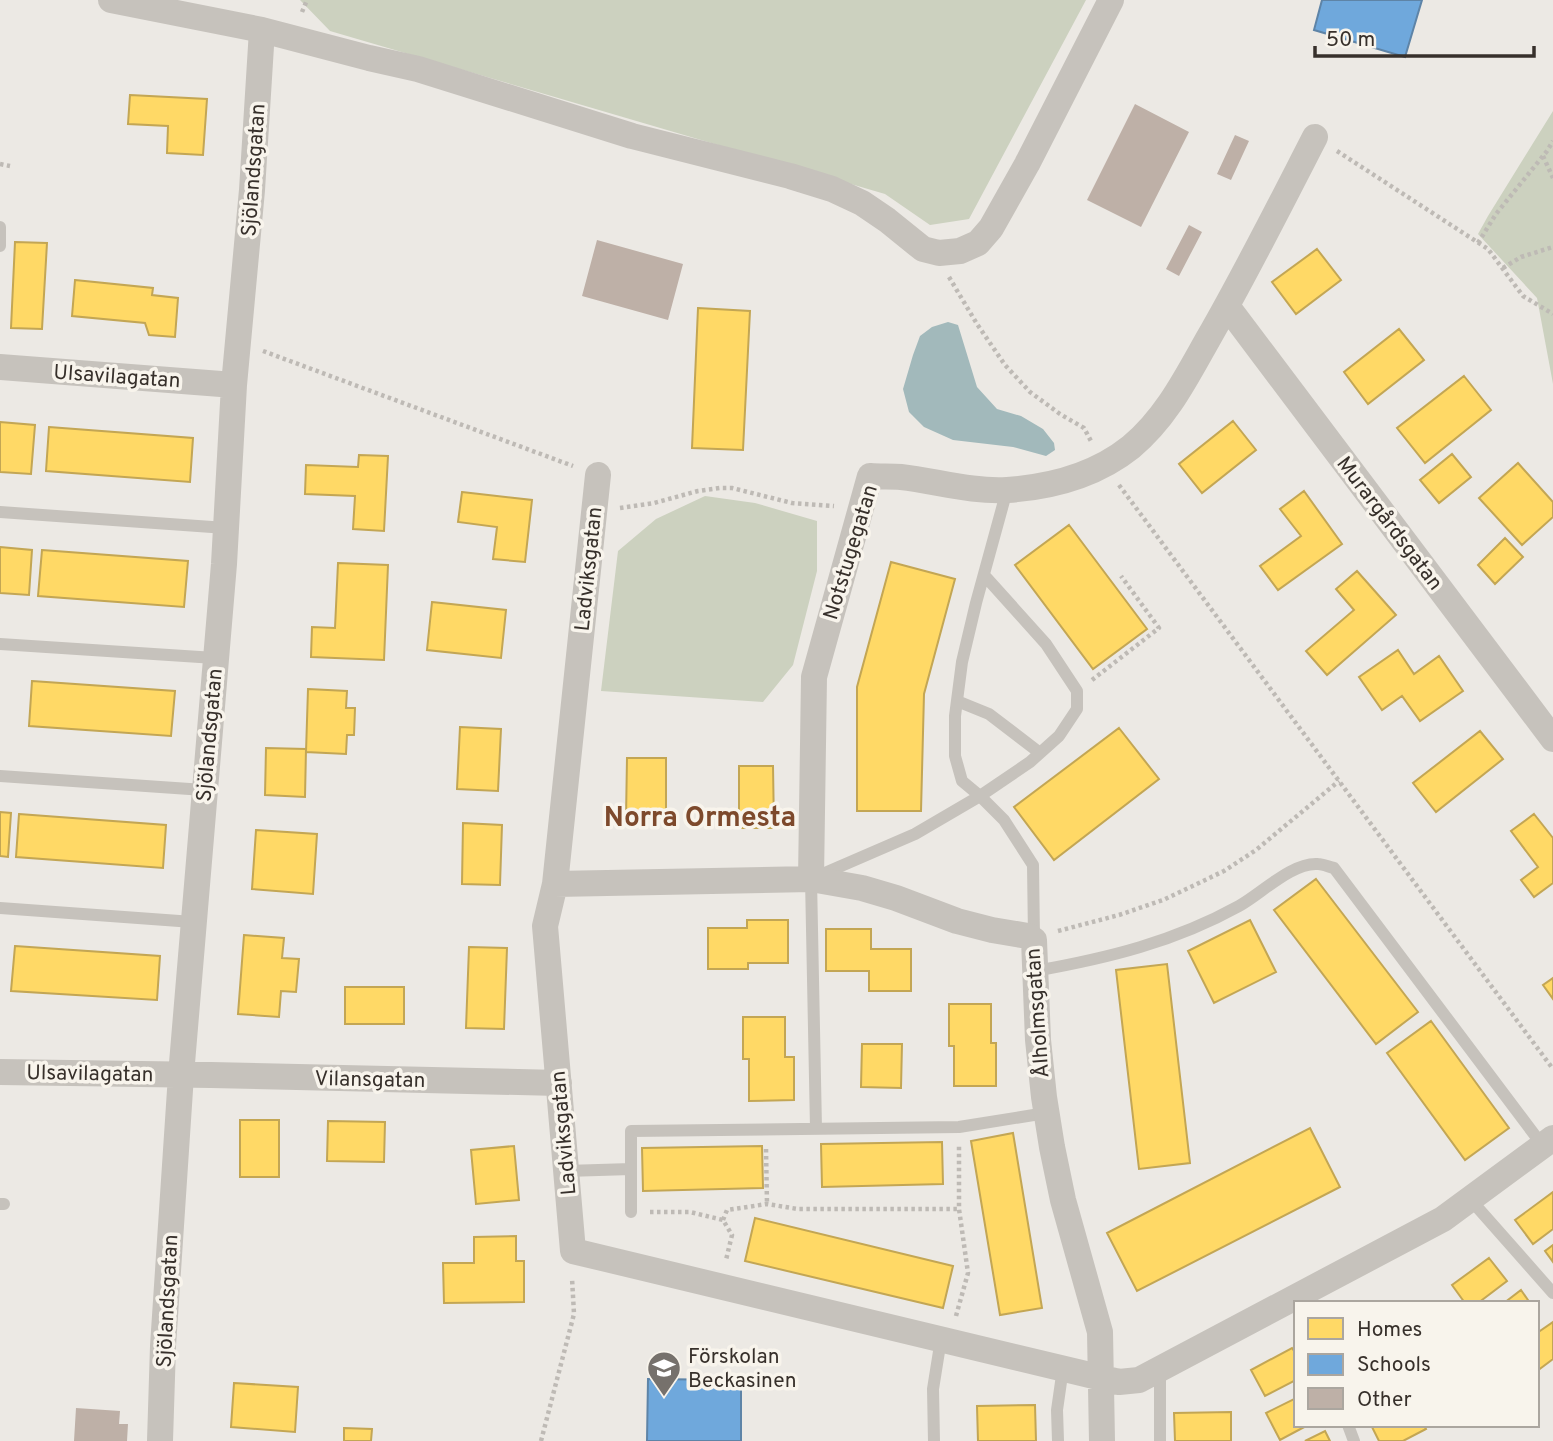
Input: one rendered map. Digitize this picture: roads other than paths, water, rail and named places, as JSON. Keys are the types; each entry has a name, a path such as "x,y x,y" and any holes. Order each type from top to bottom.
{"street":[{"path":"111,0 262,30 418,69 632,136 790,176 832,189 862,203 923,250 939,253 960,251 978,243 991,228 1111,0"},
{"name":"Sjölandsgatan","path":"160,1441 163,1346 181,1075 226,528 234,385 252,190 262,30"},
{"name":"Notstugegatan","path":"811,879 814,677 870,476 899,477 971,488 1007,490 1042,486 1091,471 1131,446 1171,403 1227,306 1315,137"},
{"name":"Murargårdsgatan","path":"1227,306 1553,739"},
{"name":"Ulsavilagatan","path":"0,367 234,385"},
{"name":"Ladviksgatan","path":"598,475 555,884 545,926 573,1251 941,1339"},
{"name":"Ålholmsgatan","path":"555,884 811,879 862,888 957,921 1028,936 1034,940 1048,968 1038,1040 1046,1113 1063,1200 1098,1323 1102,1441"},
{"name":"Ulsavilagatan","path":"0,1072 181,1075"},
{"name":"Vilansgatan","path":"181,1075 559,1083"},
{"path":"1296,1300 1443,1219 1548,1142"},
{"path":"941,1339 1119,1382 1139,1380 1294,1301"}],"lane":[{"path":"0,227 0,246"},
{"path":"1007,490 962,662 955,716 955,756 962,781 1004,821 1033,866 1034,940"},
{"path":"0,512 226,528"},
{"path":"816,1128 811,879 915,834 980,796 1030,762 1059,736 1077,709 1077,691 1046,644 984,575"},
{"path":"0,645 215,658"},
{"path":"957,701 989,714 1040,753"},
{"path":"0,776 204,790"},
{"path":"1048,968 1101,958 1165,940 1239,906 1298,867 1318,863 1334,868 1548,1142"},
{"path":"0,908 194,922"},
{"path":"631,1212 631,1131 959,1126 1046,1113"},
{"path":"566,1171 631,1169"},
{"path":"1470,1199 1553,1293"},
{"path":"934,1441 933,1389 941,1339"},
{"path":"1058,1441 1058,1410 1063,1368"},
{"path":"1160,1370 1160,1441"}],"water":[{"path":"948,322 958,325 977,387 997,409 1021,416 1043,429 1054,443 1055,450 1046,456 1013,447 953,440 924,427 909,412 903,389 920,336 932,327"}],"place":[{"name":"Förskolan Beckasinen","path":"664,1398"}],"district":[{"name":"Norra Ormesta","path":"700,816"}]}
